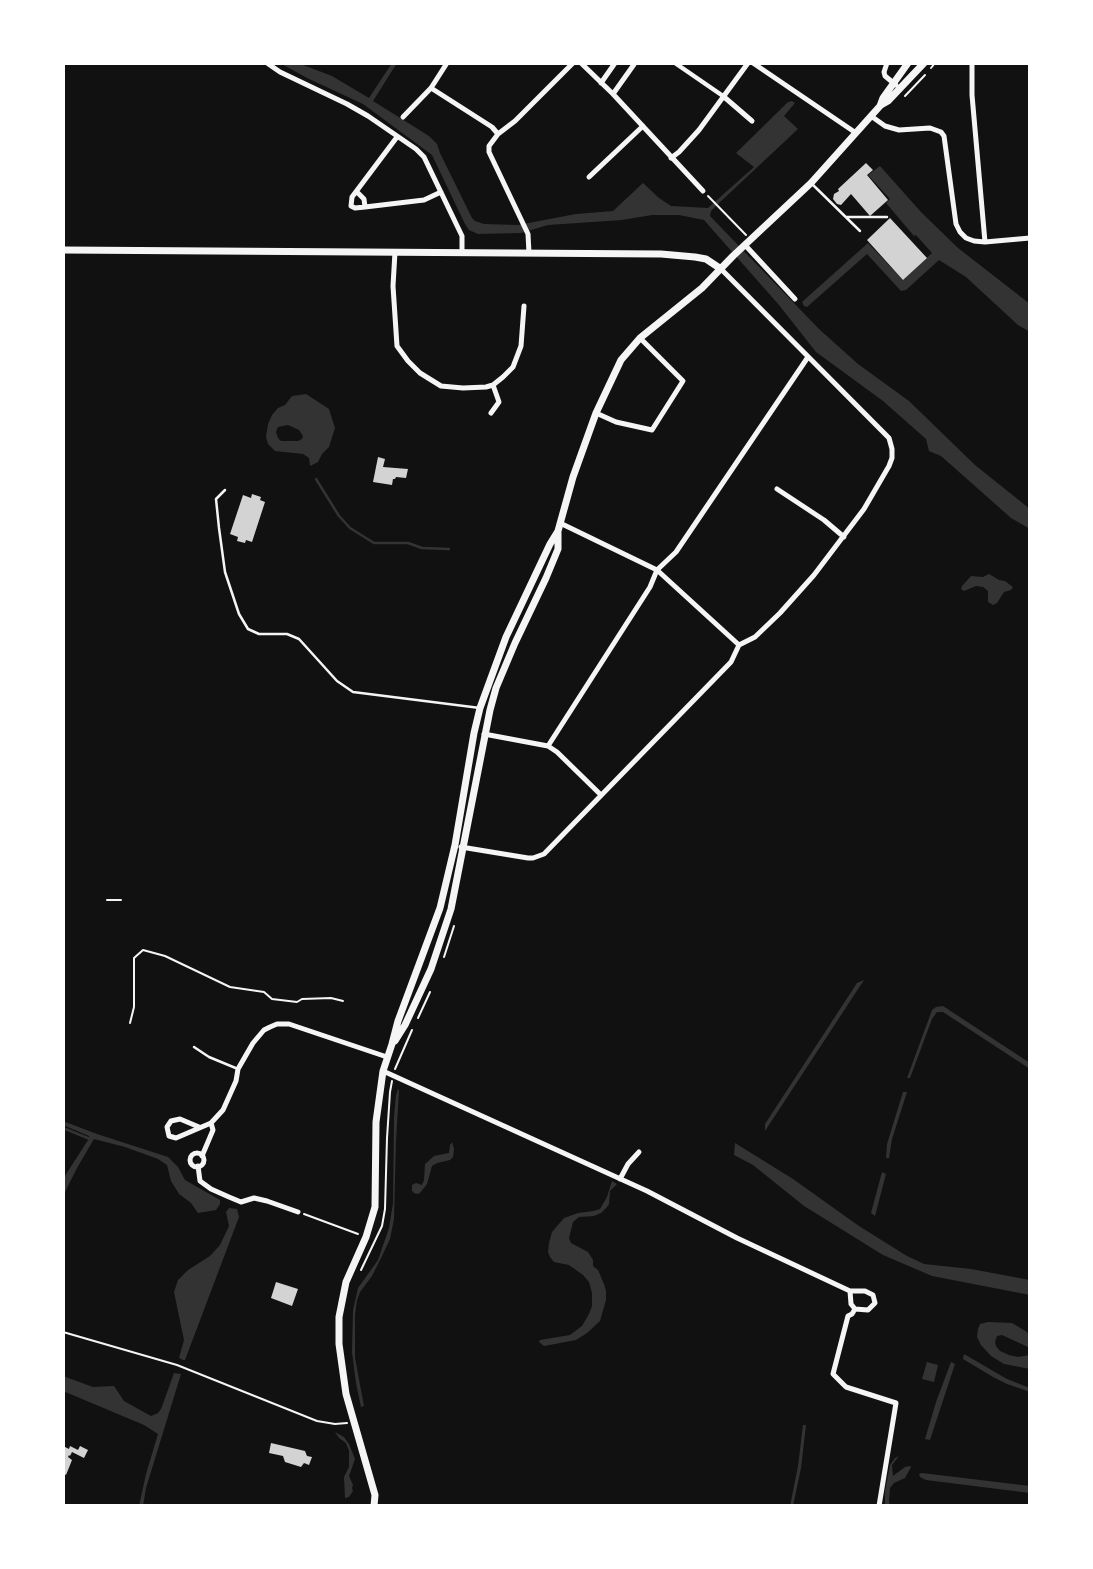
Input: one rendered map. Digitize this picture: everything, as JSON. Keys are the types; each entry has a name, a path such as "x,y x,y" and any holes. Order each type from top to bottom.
{"street":[{"path":"267,63 368,116 416,149 424,157 462,236 462,253"},
{"path":"403,117 431,88 447,63"},
{"path":"529,253 528,234 489,152 489,146 498,134 515,121 573,63"},
{"path":"580,63 613,94 703,191"},
{"path":"601,83 615,63"},
{"path":"613,94 635,63"},
{"path":"675,63 723,96 752,121"},
{"path":"671,158 699,130 750,63 856,133"},
{"path":"887,63 885,76 897,86"},
{"path":"897,86 908,63"},
{"path":"392,1044 405,1026 431,969 451,909 474,733 480,708 506,637 559,527 573,477 596,413 621,360 640,338 702,288 811,183 880,106 884,98 924,63"},
{"path":"972,63 972,95 985,242"},
{"path":"431,88 492,127 498,134"},
{"path":"871,116 885,126 899,130 930,128 941,132 944,136 956,224 966,238 974,242 1030,238"},
{"path":"589,177 643,126"},
{"path":"397,137 352,197 351,206 355,208 424,200 441,192"},
{"path":"356,192 364,199 365,207"},
{"path":"748,242 795,299"},
{"path":"63,250 679,255 706,260 721,268 889,438 892,458 889,466 864,509 814,575 755,637 739,645 732,662 548,850 538,857 528,858 459,846"},
{"path":"395,252 393,286 397,346 420,373 441,386 463,388 493,385 513,366 521,346 524,306"},
{"path":"596,413 616,422 652,430 683,381 640,338"},
{"path":"548,746 650,587 657,570 676,552 808,357"},
{"path":"491,413 499,402 493,385"},
{"path":"777,489 824,520 844,537"},
{"path":"559,527 657,570 739,645"},
{"path":"374,1506 375,1494 346,1394 339,1344 339,1317 346,1282 366,1237 375,1207 376,1122 383,1071 459,846 496,688 558,549 559,527"},
{"path":"480,708 490,710"},
{"path":"474,733 548,746 601,796"},
{"path":"199,1127 180,1119 172,1121 167,1127 169,1136 176,1138 211,1122 223,1111 238,1069 253,1043 270,1027 289,1024 387,1058"},
{"path":"383,1071 620,1179 850,1291 865,1291 873,1295 875,1303 868,1310 855,1309 851,1304 850,1291"},
{"path":"198,1166 202,1163 202,1156 214,1130 211,1122"},
{"path":"620,1179 639,1152"},
{"path":"198,1166 192,1165 191,1156 196,1153 202,1156"},
{"path":"198,1166 200,1181 211,1189 241,1202 254,1198 298,1212"},
{"path":"855,1309 848,1316 833,1374 846,1387 896,1403 879,1506"}],"lane":[{"path":"811,183 860,231"},
{"path":"846,217 887,217"},
{"path":"225,490 216,499 225,572 239,614 248,629 259,634 287,634 299,639 337,681 354,692 480,708"},
{"path":"194,1047 209,1057 238,1069"}],"path":[{"path":"715,202 748,242"},
{"path":"107,900 121,900"},
{"path":"442,963 455,920"},
{"path":"130,1023 134,1007 134,958 144,950 166,956 230,987 264,992 272,999 297,1002 302,999 331,998 344,1002"},
{"path":"226,992 230,987"},
{"path":"392,1075 431,990"},
{"path":"298,1212 366,1237"},
{"path":"63,1332 177,1365 317,1421 354,1423"}],"shaded area":[{"path":"280,63 298,63 332,76 369,98 392,63 397,63 373,101 429,136 437,144 472,218 484,224 518,225 576,214 613,211 643,183 671,206 708,208 754,167 736,153 792,101 795,103 784,116 798,129 719,203 710,216 819,329 858,364 909,401 975,465 1030,509 1030,529 1011,518 941,456 929,451 926,439 883,401 816,352 779,305 704,220 679,215 652,215 622,220 548,225 521,233 478,234 469,230 465,224 432,155 363,104"},
{"path":"880,166 958,248 1030,304 1030,332 1018,325 966,277 939,260 906,290 901,291 867,254 807,307 804,306 802,302 868,243 903,280 932,253 886,203 890,199 868,175"},
{"path":"306,394 329,409 335,428 329,447 318,462 310,466 309,458 303,454 275,451 268,444 266,437 272,415 292,396","holes":["288,425 299,430 303,436 298,441 281,441 276,432 278,427"]},
{"path":"989,574 1013,587 1004,592 997,603 993,605 988,602 988,591 983,587 976,586 964,591 961,589 971,576 983,577"},
{"path":"864,980 765,1131 765,1124 857,983"},
{"path":"943,1006 1030,1063 1030,1069 943,1012 937,1012 910,1078 907,1078 932,1010"},
{"path":"398,1089 394,1219 390,1239 372,1276 360,1292 355,1315 355,1358 364,1406 361,1407 352,1352 353,1310 358,1288 378,1260 389,1228 393,1203 394,1117"},
{"path":"903,1092 907,1092 892,1139 889,1158 886,1158 887,1144"},
{"path":"63,1121 168,1157 185,1180 220,1200 220,1204 216,1210 198,1213 191,1203 179,1194 171,1181 167,1165 125,1147 94,1139 63,1196 63,1179 89,1136 63,1125"},
{"path":"452,1142 453,1157 432,1166 427,1184 420,1193 414,1193 412,1185 422,1185 424,1180 425,1164 434,1156 449,1153"},
{"path":"735,1143 907,1256 924,1264 1030,1280 1030,1295 932,1276 883,1255 804,1206 753,1165 734,1155"},
{"path":"882,1172 886,1174 875,1216 871,1213"},
{"path":"612,1181 617,1184 610,1191 607,1207 594,1216 579,1217 573,1222 569,1238 571,1243 588,1252 604,1284 606,1300 600,1321 576,1340 544,1346 540,1340 570,1335 582,1326 592,1306 589,1282 583,1275 569,1265 554,1262 550,1257 548,1252 552,1232 564,1218 600,1209"},
{"path":"229,1208 237,1209 239,1217 183,1360 179,1358 184,1340 174,1292 178,1280 220,1245 229,1226 226,1212"},
{"path":"1012,1323 1027,1332 1030,1348 1002,1335 997,1336 995,1342 1000,1351 1009,1355 1030,1355 1030,1369 1004,1364 991,1356 981,1345 977,1337 978,1329 980,1324"},
{"path":"964,1354 1007,1379 1030,1388 1030,1392 993,1377 963,1359"},
{"path":"927,1362 938,1365 934,1382 922,1379"},
{"path":"951,1362 955,1364 930,1440 925,1439 936,1402"},
{"path":"174,1373 181,1374 143,1506 139,1506 158,1434 144,1425 63,1391 63,1376 93,1387 114,1386 124,1401 151,1416 161,1409"},
{"path":"803,1425 806,1425 801,1468 793,1506 790,1506 798,1466"},
{"path":"335,1432 344,1437 355,1459 349,1476 353,1491 345,1498 344,1477 349,1467 349,1451 346,1443"},
{"path":"899,1456 892,1465 893,1476 905,1467 911,1467 905,1478 890,1488 890,1506 885,1506 890,1465"},
{"path":"919,1474 1030,1486 1030,1493 926,1480 920,1477"}],"building":[{"path":"866,163 873,170 867,175 888,200 870,216 851,194 841,205 833,199 838,189"},
{"path":"890,218 927,258 903,280 867,240"},
{"path":"378,457 385,459 383,467 408,469 406,478 396,477 392,485 373,482"},
{"path":"252,494 261,497 260,500 265,502 252,542 246,540 245,543 237,541 238,537 230,534 243,495 251,498"},
{"path":"276,1282 298,1289 292,1306 271,1298"},
{"path":"271,1443 305,1451 307,1456 312,1457 309,1465 304,1463 301,1467 285,1462 283,1456 269,1453"},
{"path":"70,1446 78,1450 80,1446 88,1450 84,1458 72,1452 69,1455 72,1460 66,1475 63,1473 63,1452 65,1447 69,1449"}],"waterway":[{"path":"316,479 339,516 350,528 374,543 408,543 422,548 449,549"},
{"path":"63,1128 90,1139"}]}
